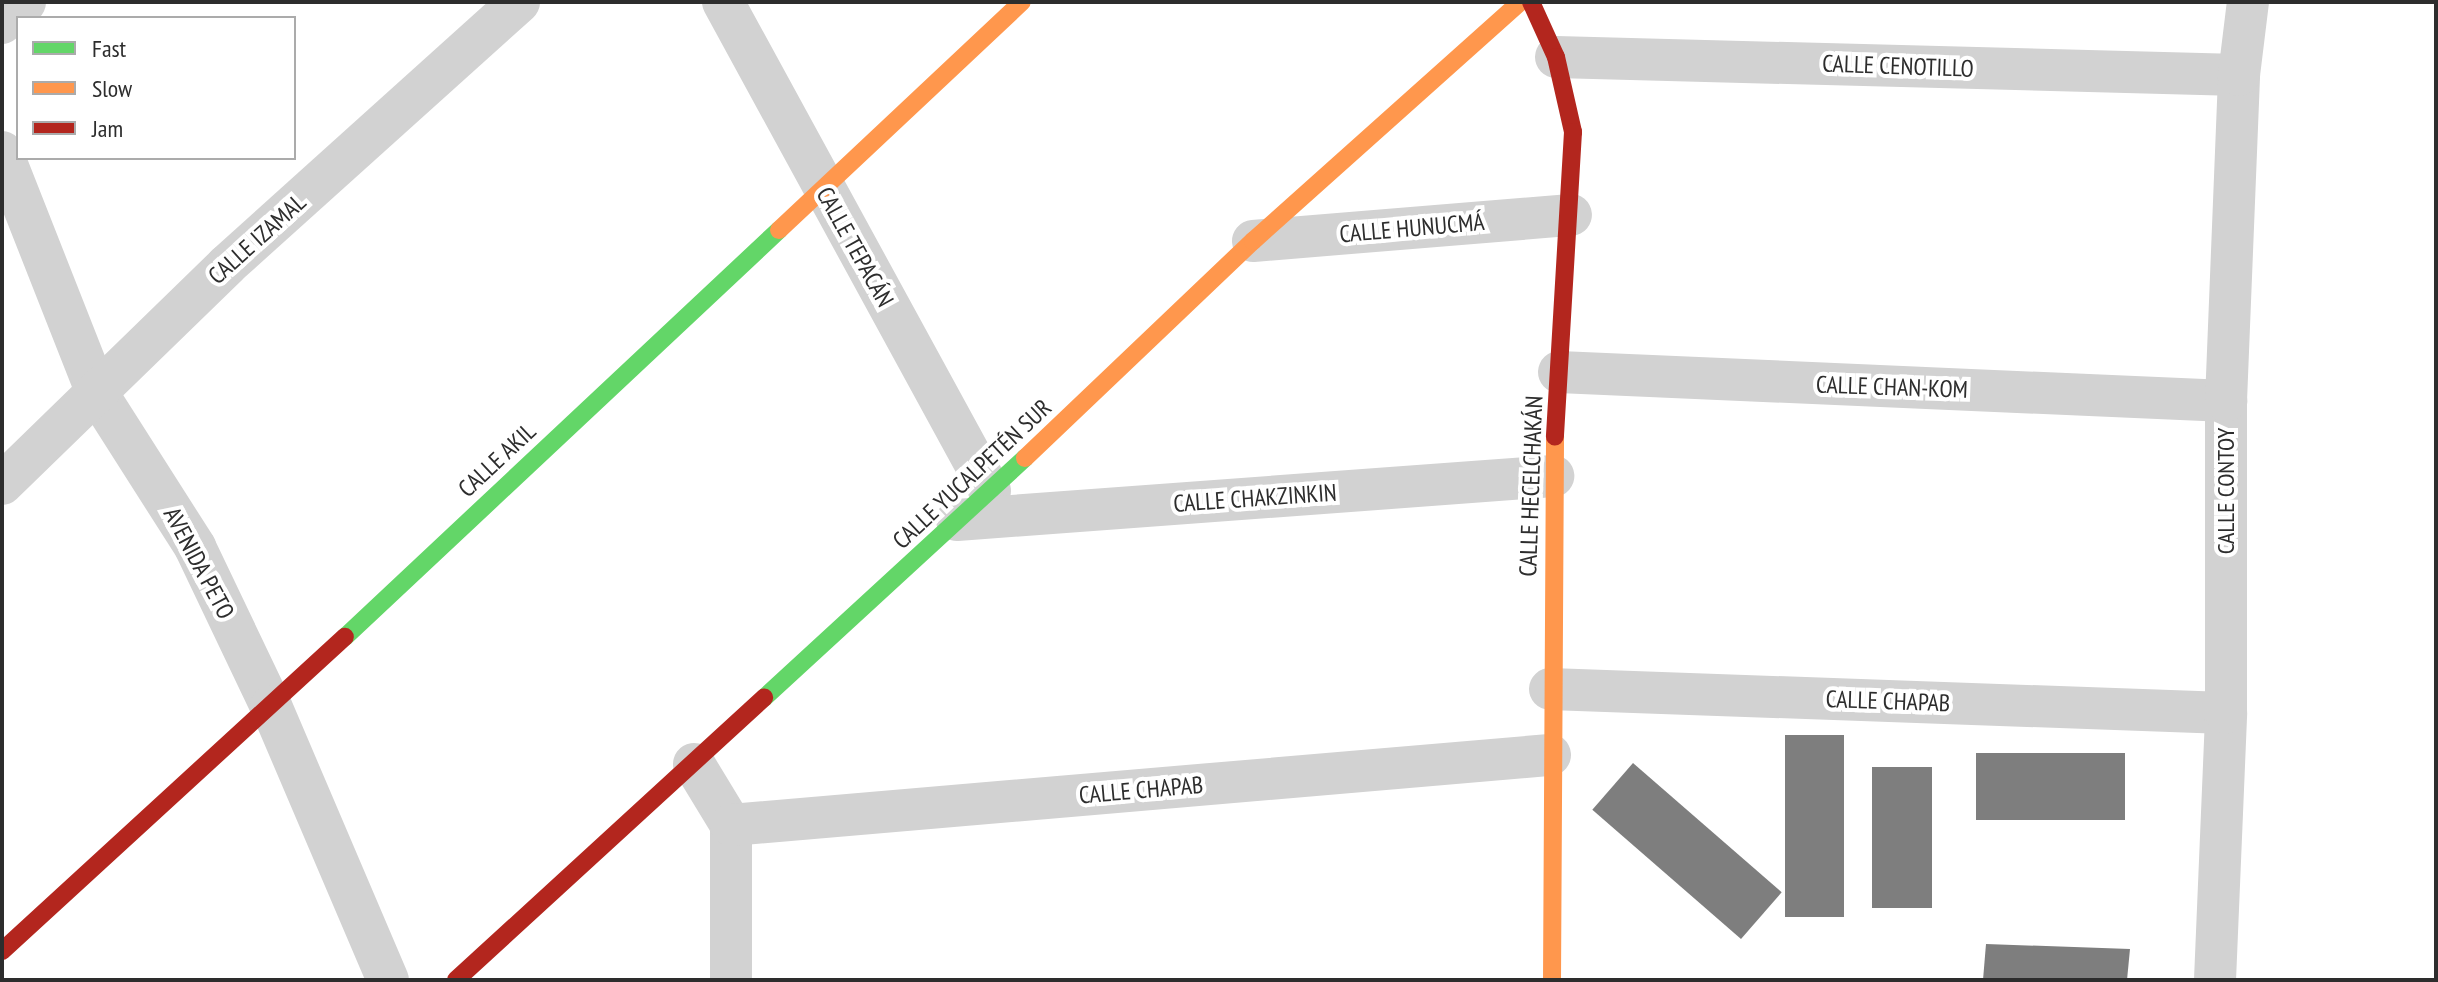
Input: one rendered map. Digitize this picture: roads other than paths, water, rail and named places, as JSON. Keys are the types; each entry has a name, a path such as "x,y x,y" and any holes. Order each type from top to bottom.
{"street":[{"path":"2,23 25,2"},
{"name":"CALLE IZAMAL","path":"2,484 227,265 519,2"},
{"name":"CALLE TEPACÁN","path":"723,2 990,491"},
{"name":"CALLE AKIL","path":"2,951 271,706 1022,2"},
{"name":"CALLE YUCALPETÉN SUR","path":"456,980 990,491 1253,241 1520,2"},
{"name":"CALLE HECELCHAKÁN","path":"1531,2 1556,57 1573,132 1571,215 1553,476 1550,689 1552,980"},
{"name":"CALLE CONTOY","path":"2215,980 2226,713 2226,401 2239,75 2248,2"},
{"name":"CALLE CENOTILLO","path":"1556,57 2239,75"},
{"name":"AVENIDA PETO","path":"2,152 97,393 195,547 271,706 388,980"},
{"name":"CALLE HUNUCMÁ","path":"1253,241 1571,215"},
{"name":"CALLE CHAN-KOM","path":"1559,372 2226,401"},
{"name":"CALLE CHAKZINKIN","path":"957,520 1553,476"},
{"name":"CALLE CHAPAB","path":"1550,689 2226,713"},
{"name":"CALLE CHAPAB","path":"731,825 1550,755"},
{"path":"694,764 731,825 731,980"}]}
